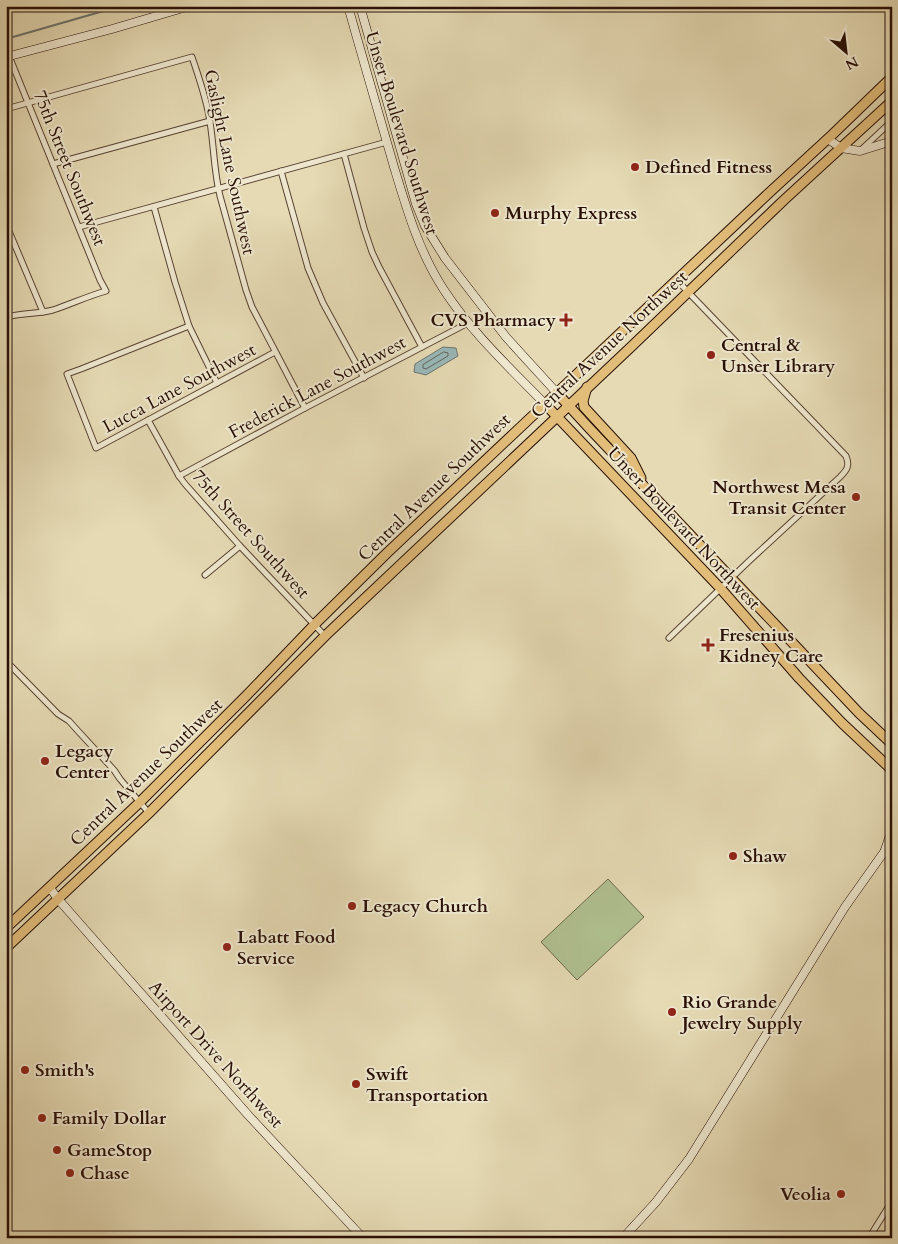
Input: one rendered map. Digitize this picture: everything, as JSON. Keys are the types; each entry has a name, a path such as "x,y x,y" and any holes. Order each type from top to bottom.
{"main road":[{"name":"Central Avenue Southwest","path":"6,928 139,803 240,702 314,624 387,553 892,77"},
{"name":"Central Avenue Northwest","path":"6,948 149,812 325,636 784,200 892,101"},
{"path":"587,387 583,401 584,407 631,458 645,487"},
{"name":"Unser Boulevard Northwest","path":"557,393 859,714 892,744"},
{"name":"Unser Boulevard Northwest","path":"545,404 720,589 842,724 892,770"},
{"path":"91,849 99,859"}],"street":[{"path":"8,56 190,6"},
{"name":"Unser Boulevard Southwest","path":"348,6 386,142 405,205 420,245 443,289 468,323 545,404"},
{"name":"Unser Boulevard Southwest","path":"360,6 416,204 425,226 445,258 490,317 557,393"},
{"name":"75th Street Southwest","path":"8,56 106,291 43,312"},
{"name":"Gaslight Lane Southwest","path":"28,103 192,57 210,120 218,188 246,290 252,307 305,408"},
{"path":"6,109 28,103"},
{"path":"53,164 210,120"},
{"path":"860,151 892,121"},
{"path":"828,139 841,148 860,151 892,141"},
{"path":"79,228 386,142"},
{"path":"344,154 372,252 422,348"},
{"path":"281,171 310,275 364,378"},
{"path":"154,207 189,326 217,383"},
{"path":"6,224 43,312 16,314 6,317"},
{"path":"669,638 840,477 848,467 846,456 677,280"},
{"name":"Frederick Lane Southwest","path":"179,476 468,323"},
{"name":"Lucca Lane Southwest","path":"189,326 67,374 96,448 275,352"},
{"name":"75th Street Southwest","path":"148,420 179,476 240,546 325,636"},
{"path":"205,575 240,546"},
{"path":"6,661 58,714 69,721 114,770 139,803 149,812"},
{"path":"884,852 892,834"},
{"path":"623,1238 656,1202 689,1159 846,907 884,852 892,845"},
{"name":"Airport Drive Northwest","path":"50,888 249,1116 363,1238"},
{"path":"869,1238 892,1201"}],"green space":[{"path":"608,879 644,917 577,980 541,942"}],"water":[{"path":"443,347 456,348 458,356 426,375 414,372 415,364"}],"waterway":[{"path":"6,39 121,6"}],"place":[{"name":"Defined Fitness","path":"635,167"},
{"name":"Murphy Express","path":"495,213"},
{"name":"CVS Pharmacy","path":"566,320"},
{"name":"Central & Unser Library","path":"711,355"},
{"name":"Northwest Mesa Transit Center","path":"856,497"},
{"name":"Fresenius Kidney Care","path":"708,645"},
{"name":"Legacy Center","path":"45,761"},
{"name":"Shaw","path":"733,856"},
{"name":"Legacy Church","path":"352,906"},
{"name":"Labatt Food Service","path":"227,947"},
{"name":"Rio Grande Jewelry Supply","path":"672,1012"},
{"name":"Smith's","path":"25,1070"},
{"name":"Swift Transportation","path":"356,1084"},
{"name":"Family Dollar","path":"42,1118"},
{"name":"GameStop","path":"57,1150"},
{"name":"Chase","path":"70,1173"},
{"name":"Veolia","path":"841,1194"}]}
